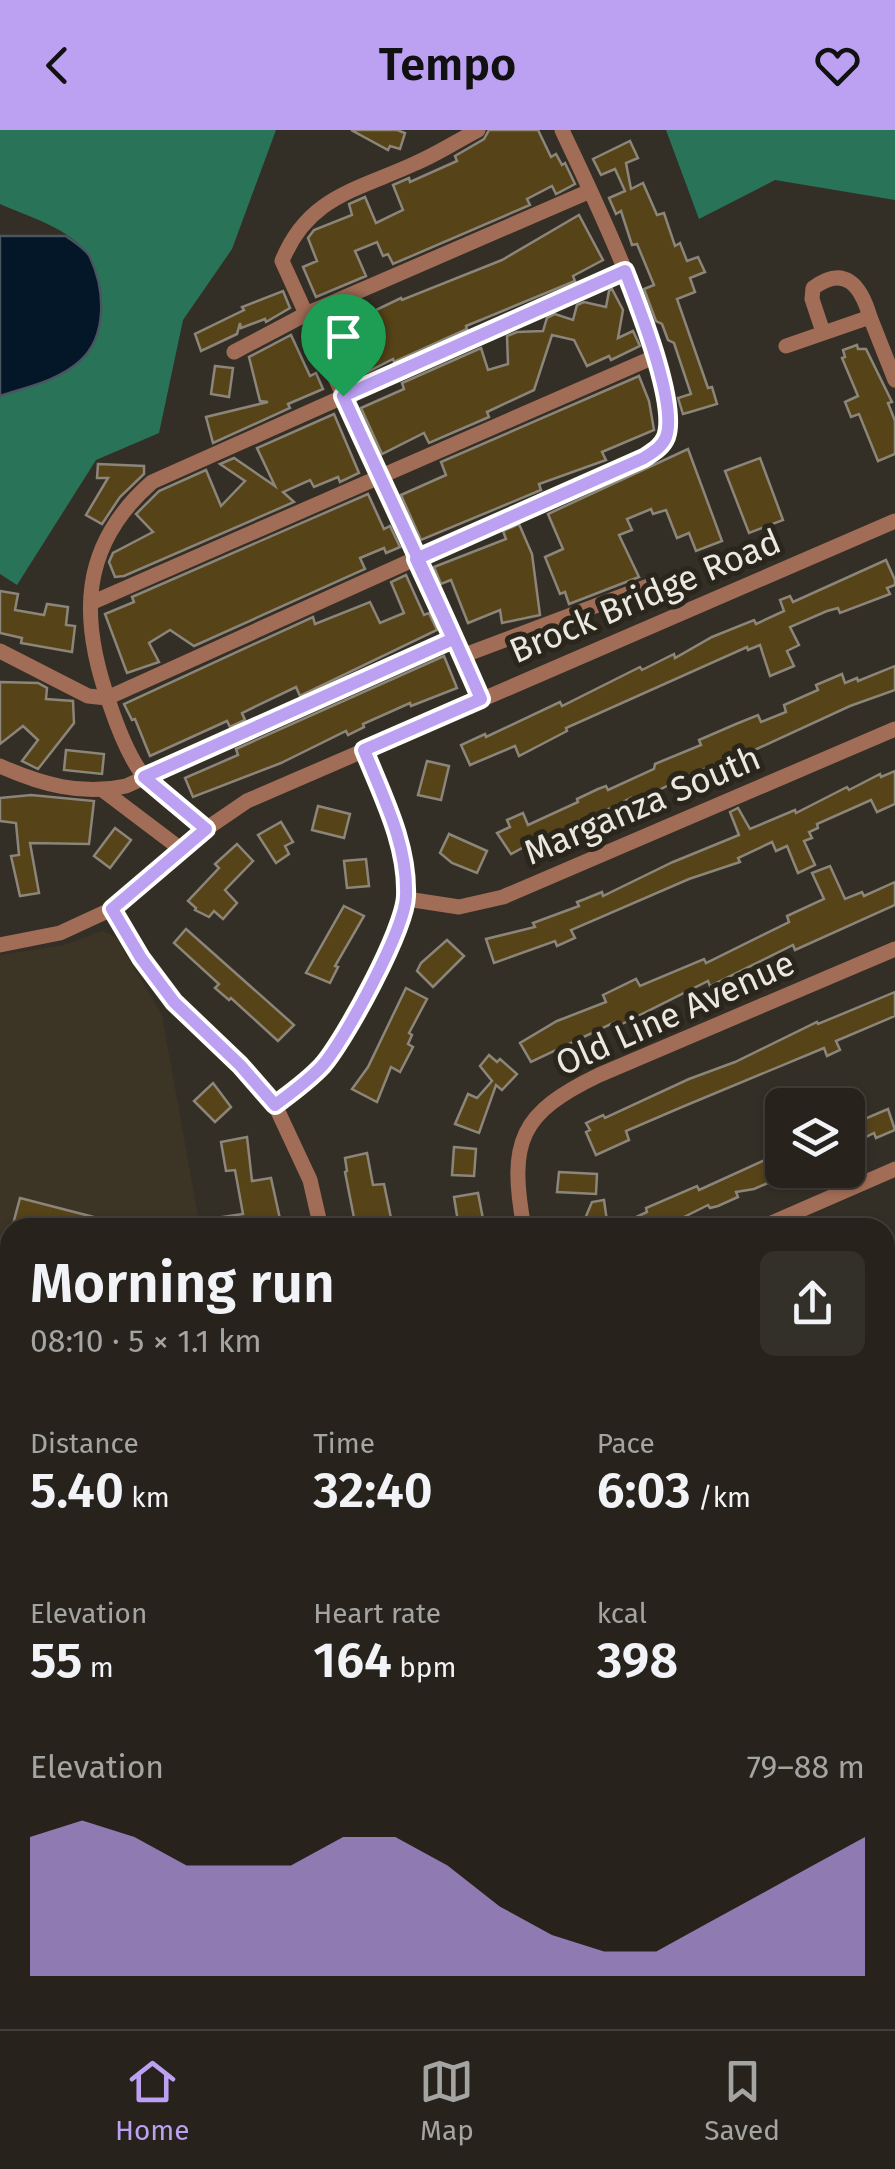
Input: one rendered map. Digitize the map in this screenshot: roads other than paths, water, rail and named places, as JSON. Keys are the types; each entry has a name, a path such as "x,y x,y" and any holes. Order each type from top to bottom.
{"street":[{"path":"478,130 418,162 334,198 301,225 282,261 481,699"},
{"path":"0,651 88,696 107,698 644,458 665,442 667,410 654,357 625,271 562,130"},
{"path":"234,352 306,314 590,190"},
{"path":"206,829 144,777 122,739 92,649 96,567 118,515 152,482 625,271"},
{"path":"823,332 812,299 813,288 825,279 846,278 856,285 895,380"},
{"path":"786,346 870,317"},
{"path":"92,603 654,357"},
{"name":"Brock Bridge Road","path":"0,945 60,933 112,909 206,829 247,801 895,521"},
{"path":"462,656 651,585"},
{"path":"0,766 74,790 104,791 126,786 453,639"},
{"name":"Marganza South","path":"406,899 459,907 503,897 895,729"},
{"path":"275,1105 324,1064 341,1038 398,928 406,899 399,836 364,750"},
{"path":"104,791 182,850"},
{"path":"112,909 141,958 174,1002 240,1065 275,1105 310,1180 319,1218"},
{"name":"Old Line Avenue","path":"523,1218 517,1178 524,1131 542,1108 566,1090 895,949"},
{"path":"783,1218 895,1169"}],"water":[{"path":"0,236 66,236 76,243 88,254 95,270 101,312 95,339 80,361 52,378 0,396"}]}
